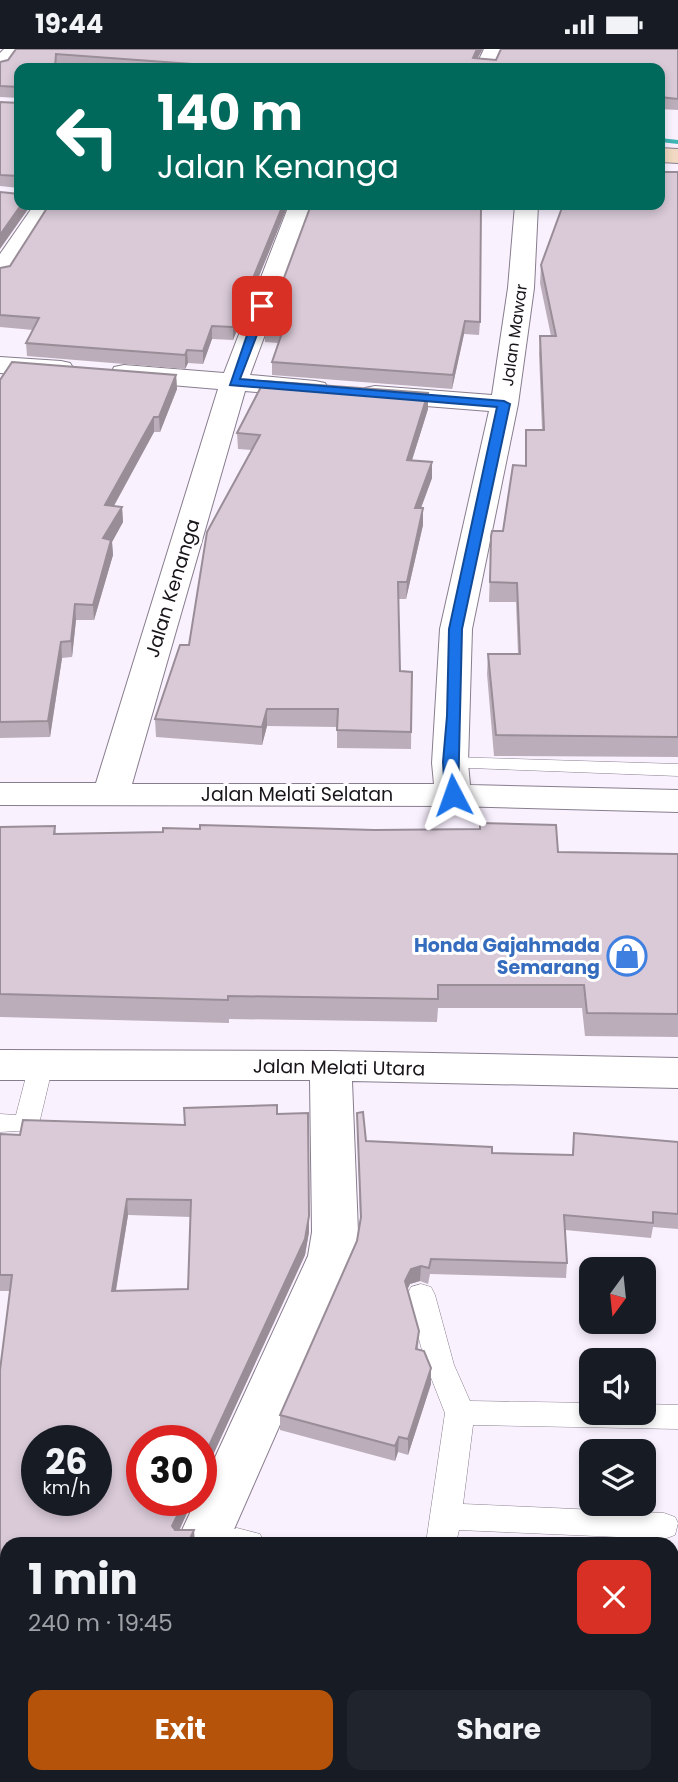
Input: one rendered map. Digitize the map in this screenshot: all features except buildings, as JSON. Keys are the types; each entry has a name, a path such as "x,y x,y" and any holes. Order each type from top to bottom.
{"street":[{"path":"3,75 15,49"},
{"path":"0,272 42,210"},
{"name":"Jalan Kenanga","path":"111,793 234,382 299,210"},
{"name":"Jalan Mawar","path":"451,779 456,629 504,404 522,288 527,210"},
{"path":"0,365 504,404"},
{"name":"Jalan Melati Selatan","path":"0,794 111,793 451,779 678,801"},
{"name":"Jalan Melati Utara","path":"0,1065 331,1066 678,1073"},
{"path":"231,1537 331,1256 335,1232 331,1066"}],"lane":[{"path":"451,779 678,770"},
{"path":"0,1123 26,1124 41,1065"},
{"path":"421,1295 440,1365 460,1413 444,1530 669,1532"},
{"path":"460,1413 678,1417"}],"waterway":[{"path":"665,141 678,142"}],"place":[{"name":"Honda Gajahmada Semarang","path":"627,956"}],"route":[{"path":"262,306 234,382 504,404 456,629 450,762 453,795"}]}
